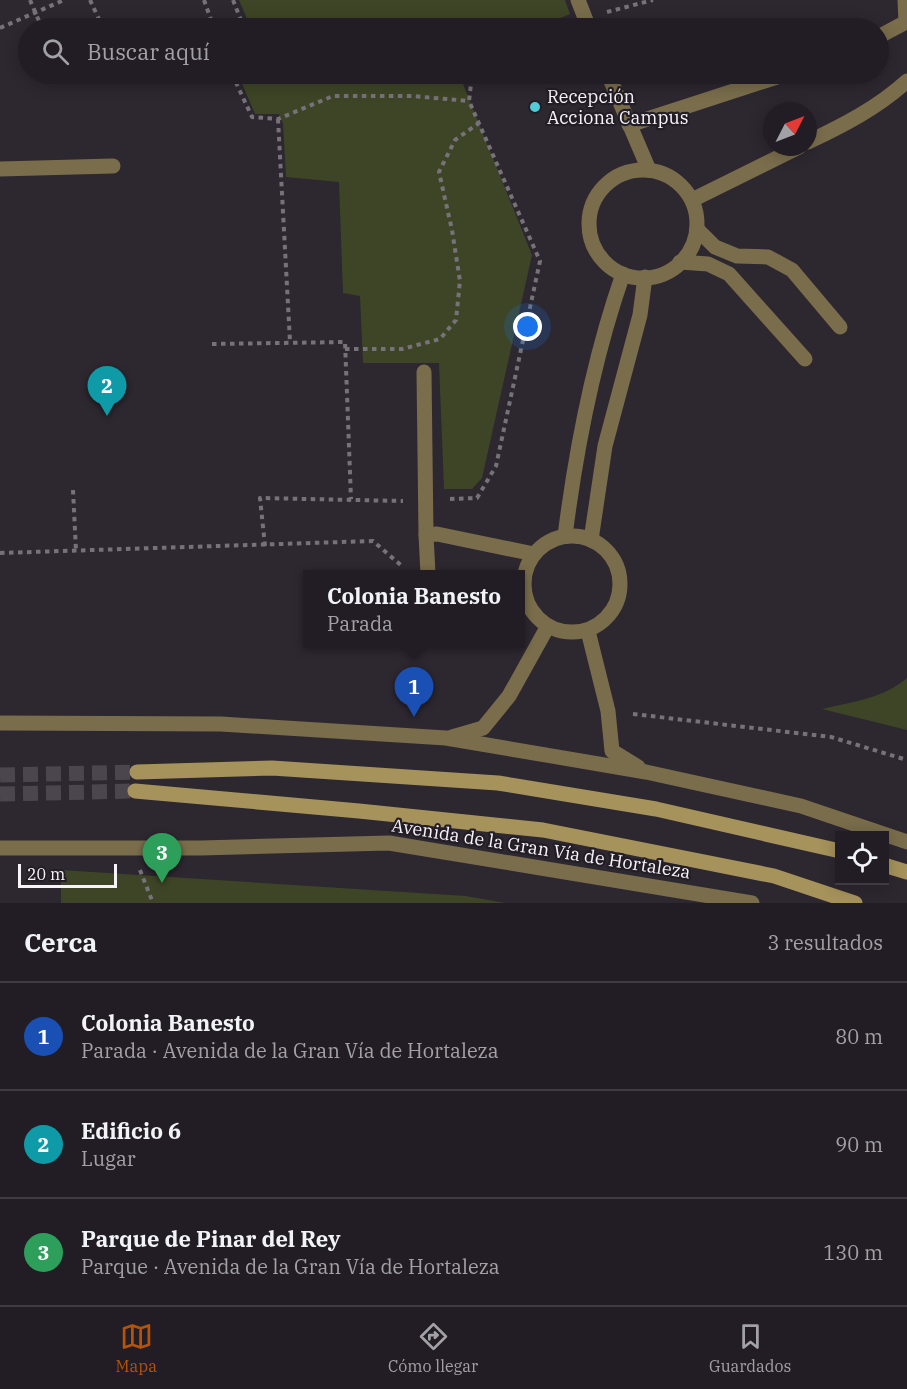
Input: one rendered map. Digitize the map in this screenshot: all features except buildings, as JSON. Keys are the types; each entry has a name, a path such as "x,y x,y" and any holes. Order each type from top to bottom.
{"main road":[{"path":"137,772 272,768 498,783 656,809 835,850"},
{"name":"Avenida de la Gran Vía de Hortaleza","path":"135,791 543,830 774,876 855,903"},
{"path":"889,866 907,872"}],"street":[{"path":"578,0 584,18"},
{"path":"889,31 906,22 906,0"},
{"path":"817,138 857,118 888,98 907,81"},
{"path":"612,84 648,170"},
{"path":"629,125 755,84"},
{"path":"692,200 780,156"},
{"path":"0,169 113,166"},
{"path":"648,170 666,175 681,185 692,200 697,214 697,230 693,244 674,268 661,275 645,278 623,274 609,265 598,252 591,236 590,219 594,202 603,188 616,177 632,171 648,170"},
{"path":"697,230 715,247 737,256 768,257 792,270 840,327"},
{"path":"680,262 708,264 729,274 805,359"},
{"path":"565,536 581,435 611,308 623,274"},
{"path":"591,540 605,446 640,315 645,278"},
{"path":"424,372 428,570"},
{"path":"426,535 437,534 534,554"},
{"path":"525,573 534,554 548,542 565,536 578,536 591,540 605,549 615,562 621,578 620,594 614,610 603,622 588,631 560,632 548,626 537,618 525,598"},
{"path":"446,738 483,728 509,696 548,626"},
{"path":"588,631 608,711 612,751 646,772"},
{"path":"0,723 221,724 446,738 646,772 801,806 907,842"},
{"name":"Avenida de la Gran Vía de Hortaleza","path":"0,848 201,848 389,843 752,903"}],"path":[{"path":"30,0 37,18"},
{"path":"23,18 64,0"},
{"path":"90,0 98,18"},
{"path":"204,0 210,18"},
{"path":"233,0 240,18"},
{"path":"601,18 653,0"},
{"path":"0,28 18,20"},
{"path":"237,84 252,117 278,119 333,96 412,96 469,101"},
{"path":"265,546 260,498 425,500 477,498 496,466 540,261 469,101 471,84"},
{"path":"278,119 290,342"},
{"path":"345,349 402,349 440,339 456,320 460,281 452,230 438,172 455,140 479,123"},
{"path":"212,344 345,342 351,499"},
{"path":"73,490 76,551"},
{"path":"0,553 373,541 406,570"},
{"path":"608,711 831,737 907,760"},
{"path":"136,862 153,903"}],"green space":[{"path":"239,0 565,0 570,14 561,18 247,18"},
{"path":"242,84 463,84 532,255 482,478 472,489 444,489 439,363 363,363 360,296 343,293 339,182 286,177 283,123 279,114 255,114"},
{"path":"907,678 907,730 822,709 878,695"},
{"path":"61,870 466,896 505,903 61,903"}],"tunnel":[{"path":"0,775 137,772"},
{"path":"0,794 135,791"}],"place":[{"name":"Recepción Acciona Campus","path":"535,107"},
{"name":"Edificio 6","path":"107,416"},
{"name":"Colonia Banesto","path":"414,717"},
{"name":"Parque de Pinar del Rey","path":"162,883"}]}
